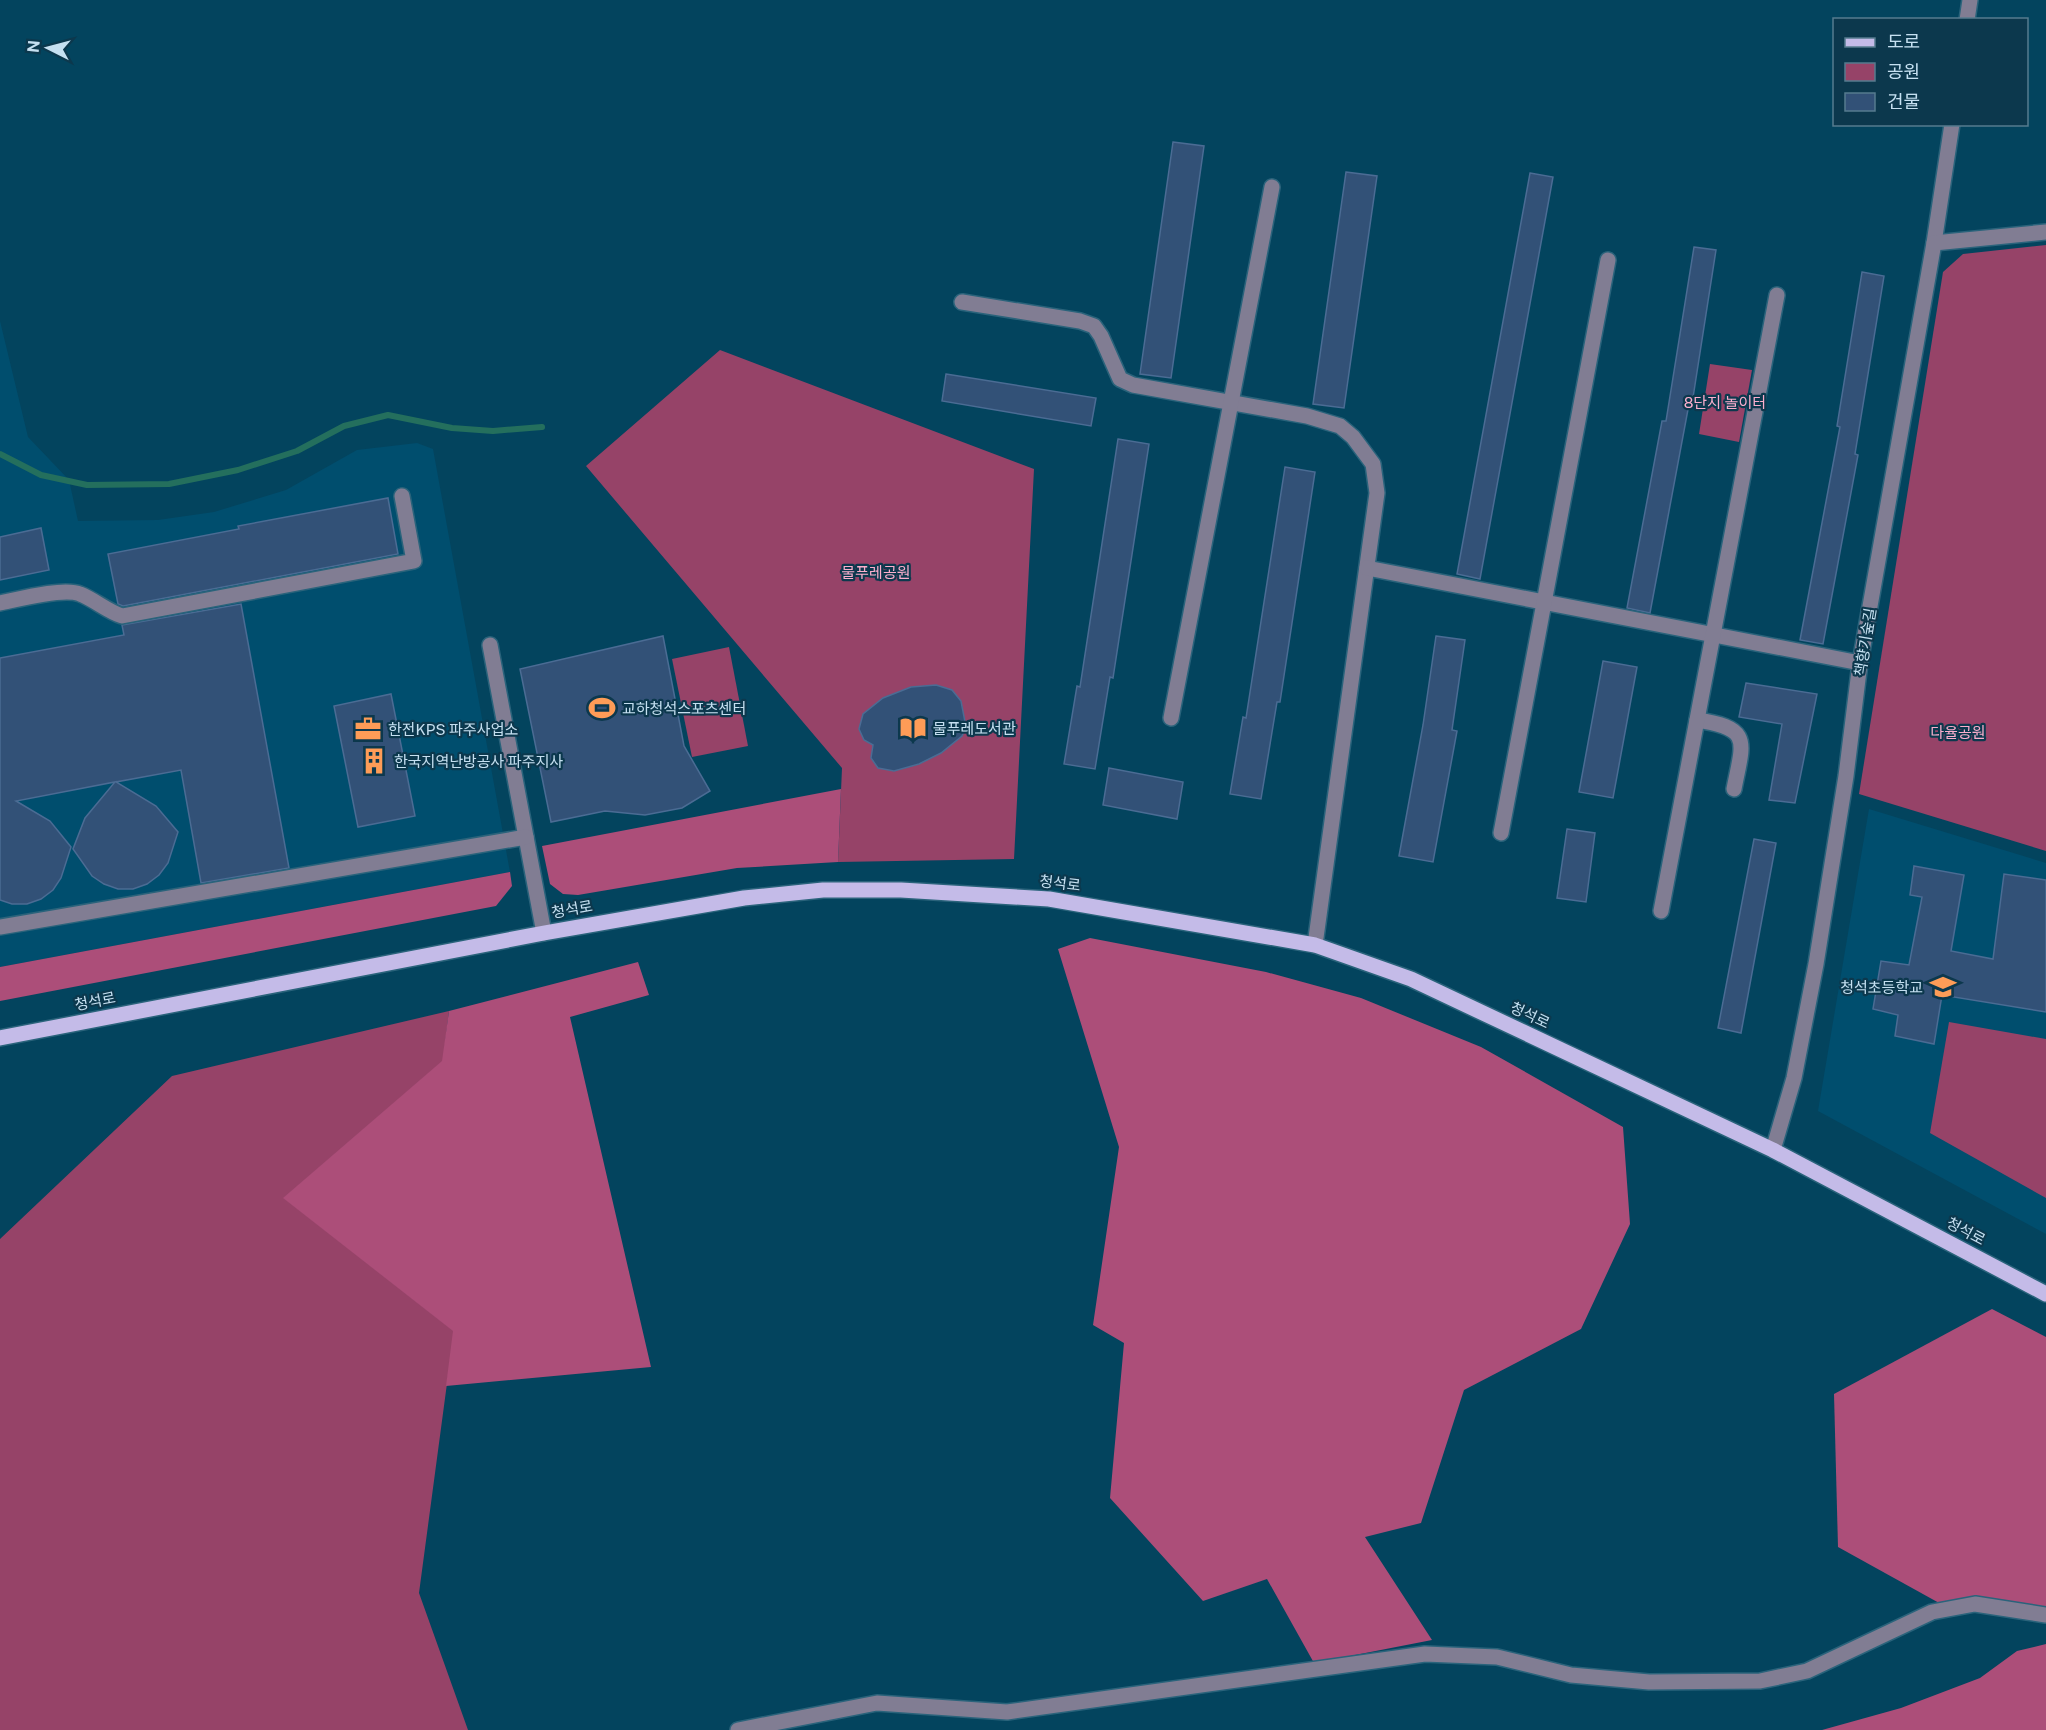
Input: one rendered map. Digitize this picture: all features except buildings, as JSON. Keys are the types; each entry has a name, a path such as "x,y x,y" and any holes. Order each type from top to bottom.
{"main road":[{"name":"청석로","path":"0,1038 544,933 744,898 823,890 901,890 1049,899 1316,945 1411,979 1773,1150 2046,1294"}],"street":[{"path":"1967,18 1970,0"},
{"name":"책향기숲길","path":"1773,1150 1794,1078 1816,964 1846,776 1860,663 1934,243 1952,126"},
{"path":"1171,718 1272,187"},
{"path":"1934,243 2046,232"},
{"path":"1501,834 1608,260"},
{"path":"1661,911 1777,295"},
{"path":"962,302 1080,321 1094,326 1101,336 1120,379 1133,385 1307,416 1340,426 1353,436 1373,464 1377,493 1316,945"},
{"path":"0,603 67,591 80,593 122,616 414,561 402,496"},
{"path":"1367,568 1860,663"},
{"path":"490,645 544,933"},
{"path":"1697,720 1721,724 1737,733 1742,746 1734,789"},
{"path":"0,927 526,837"},
{"path":"738,1730 877,1703 1006,1712 1425,1654 1497,1657 1571,1675 1649,1682 1760,1681 1807,1671 1932,1612 1976,1604 2046,1615"}],"shaded area":[{"path":"0,321 28,437 69,480 78,521 158,520 214,512 286,490 357,450 417,443 433,449 510,872 0,967"},
{"path":"841,789 838,862 737,868 578,895 563,894 550,884 542,846"},
{"name":"청석초등학교","path":"1869,809 2046,863 2046,1234 1818,1111"},
{"path":"510,872 512,886 496,906 0,1001 0,967"},
{"path":"1090,938 1266,972 1361,998 1481,1047 1623,1127 1630,1224 1581,1329 1464,1390 1421,1523 1365,1537 1432,1640 1314,1663 1267,1579 1203,1601 1110,1498 1124,1343 1093,1325 1119,1147 1058,949"},
{"path":"638,962 649,995 570,1017 651,1367 446,1386 453,1331 283,1198 442,1061 449,1011"},
{"path":"1992,1309 2046,1337 2046,1619 1950,1609 1838,1547 1834,1394"},
{"path":"2046,1644 2046,1730 1822,1730 1901,1708 1980,1678 2017,1651"}],"green space":[{"name":"다율공원","path":"2046,245 2046,851 1859,794 1943,272 1963,254"},
{"name":"물푸레공원","path":"720,350 1034,469 1014,859 838,862 842,768 586,466"},
{"name":"8단지 놀이터","path":"1710,364 1752,370 1739,442 1699,434"},
{"path":"729,647 748,746 692,757 672,659"},
{"path":"449,1011 443,1061 284,1198 454,1331 419,1593 468,1730 0,1730 0,1239 172,1076"},
{"path":"1949,1022 2046,1039 2046,1198 1930,1133"}],"waterway":[{"path":"0,454 41,475 87,485 169,484 238,470 297,451 344,426 388,415 452,428 493,431 542,427"}],"place":[{"name":"교하청석스포츠센터","path":"602,708"},
{"name":"물푸레도서관","path":"913,728"},
{"name":"한전KPS 파주사업소","path":"368,729"},
{"name":"한국지역난방공사 파주지사","path":"374,761"},
{"name":"청석초등학교","path":"1943,987"}]}
